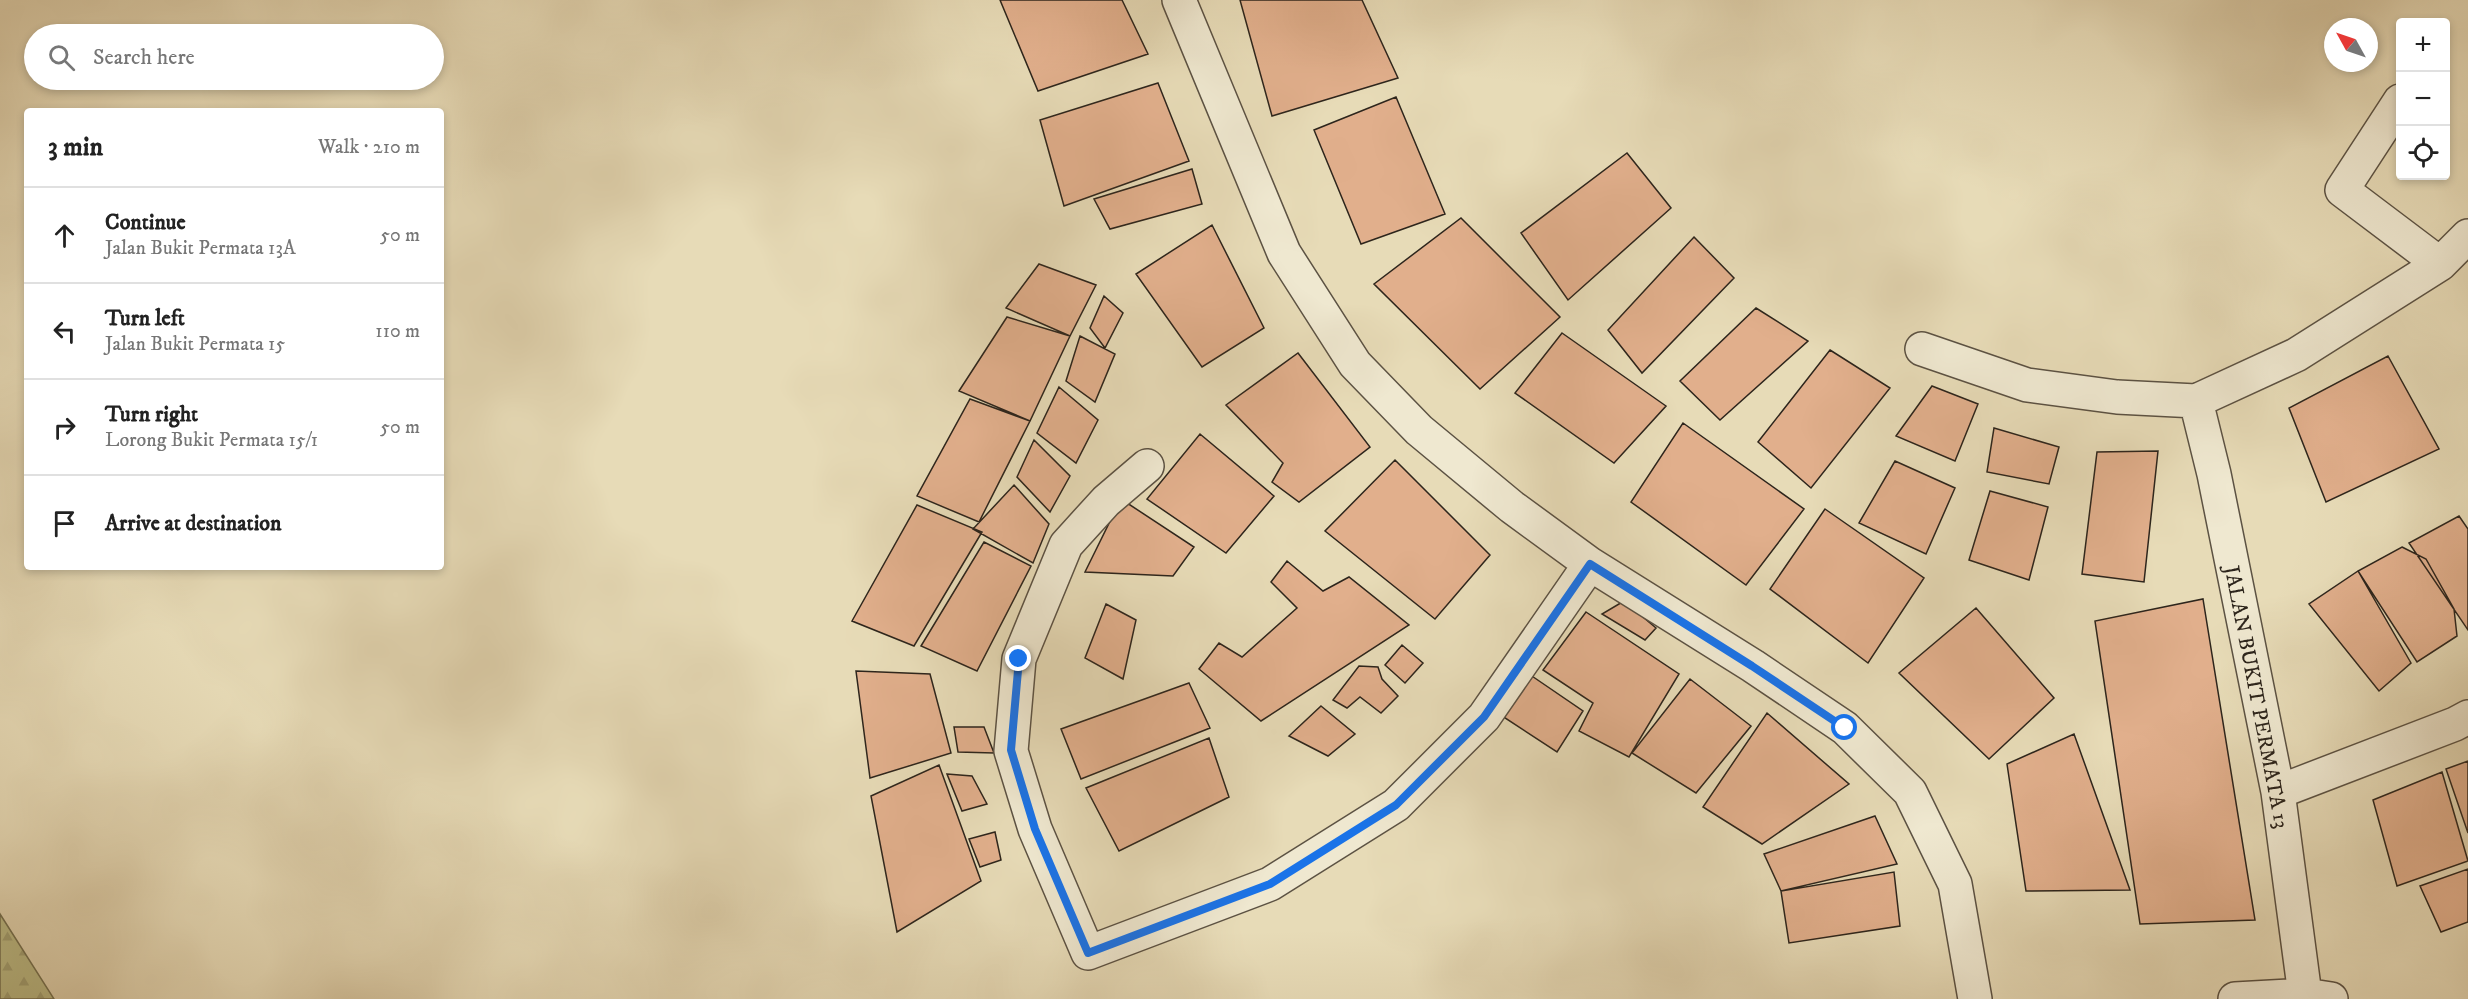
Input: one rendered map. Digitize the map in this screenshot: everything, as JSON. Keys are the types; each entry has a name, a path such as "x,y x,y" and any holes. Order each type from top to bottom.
{"street":[{"path":"1179,0 1284,253 1354,364 1419,430 1512,507 1590,564 1752,666 1845,728 1910,792 1954,884 1975,999"},
{"path":"2396,107 2342,190 2440,264"},
{"path":"1922,349 2027,385 2117,397 2196,401 2296,355 2440,264 2468,236"},
{"name":"JALAN BUKIT PERMATA 13","path":"2196,401 2214,474 2318,997"},
{"path":"1147,466 1106,501 1066,545 1019,659 1011,750 1035,829 1088,953 1270,884 1396,805 1484,717 1590,564"},
{"path":"2278,792 2468,717"},
{"path":"2235,999 2318,997"}],"green space":[{"path":"0,914 54,999 0,999"}],"building":[{"path":"1000,0 1122,0 1148,54 1038,91"},
{"path":"1240,0 1362,0 1398,78 1272,116"},
{"path":"1158,83 1189,161 1064,206 1040,120"},
{"path":"1396,97 1445,214 1361,244 1314,130"},
{"path":"1627,153 1671,208 1568,300 1521,233"},
{"path":"1192,169 1202,204 1110,229 1094,199"},
{"path":"1461,218 1560,317 1480,389 1374,284"},
{"path":"1212,225 1264,328 1202,367 1136,274"},
{"path":"1694,237 1734,278 1642,373 1608,330"},
{"path":"1039,264 1096,285 1070,336 1006,308"},
{"path":"1104,296 1123,313 1105,348 1090,328"},
{"path":"1756,308 1808,341 1720,420 1680,381"},
{"path":"1007,317 1070,336 1030,421 959,391"},
{"path":"1562,333 1666,406 1614,463 1515,393"},
{"path":"1080,336 1115,354 1095,402 1066,381"},
{"path":"1830,350 1890,388 1811,488 1758,442"},
{"path":"1298,353 1370,447 1299,502 1272,482 1283,463 1226,405"},
{"path":"2388,356 2439,449 2326,502 2289,408"},
{"path":"1932,386 1978,404 1955,461 1896,436"},
{"path":"1059,387 1098,420 1076,463 1037,433"},
{"path":"970,399 1030,421 979,522 917,496"},
{"path":"1683,423 1804,509 1746,585 1631,502"},
{"path":"1994,428 2059,447 2049,484 1987,472"},
{"path":"1200,434 1274,496 1226,553 1147,499"},
{"path":"1034,440 1070,476 1050,512 1017,477"},
{"path":"2158,451 2144,582 2082,574 2097,452"},
{"path":"1395,460 1490,555 1435,619 1325,531"},
{"path":"1895,461 1955,488 1926,554 1859,523"},
{"path":"1014,485 1049,524 1033,563 973,529"},
{"path":"1990,491 2048,507 2029,580 1969,560"},
{"path":"1121,499 1194,547 1173,576 1085,572"},
{"path":"917,505 982,532 914,646 852,621"},
{"path":"1825,509 1924,578 1868,663 1770,589"},
{"path":"2459,516 2468,529 2468,630 2409,543"},
{"path":"984,542 1031,566 977,671 921,646"},
{"path":"2402,547 2426,559 2454,609 2457,636 2417,662 2358,571"},
{"path":"1287,561 1323,591 1349,577 1409,625 1261,721 1199,669 1219,643 1242,657 1297,608 1271,582"},
{"path":"2358,571 2411,663 2379,691 2309,604"},
{"path":"2203,599 2255,920 2140,924 2095,621"},
{"path":"1624,601 1656,628 1645,640 1602,614"},
{"path":"1106,604 1136,620 1123,679 1085,658"},
{"path":"1976,608 2054,698 1989,759 1899,673"},
{"path":"1586,612 1679,674 1629,757 1579,731 1593,703 1543,670"},
{"path":"1402,645 1423,663 1405,683 1385,665"},
{"path":"1359,666 1378,667 1382,679 1398,696 1381,713 1360,697 1347,708 1333,700"},
{"path":"856,671 930,674 951,753 870,778"},
{"path":"1526,672 1583,711 1557,752 1496,712"},
{"path":"1690,679 1751,726 1696,793 1632,753"},
{"path":"1189,683 1210,728 1081,779 1061,729"},
{"path":"1321,706 1355,734 1328,756 1289,736"},
{"path":"1767,713 1849,784 1762,844 1703,807"},
{"path":"954,727 984,727 994,753 958,752"},
{"path":"2074,734 2130,890 2026,891 2007,764"},
{"path":"1209,738 1229,797 1119,851 1086,788"},
{"path":"2468,761 2468,833 2446,769"},
{"path":"939,765 981,881 897,932 871,796"},
{"path":"2442,772 2468,861 2397,886 2373,800"},
{"path":"947,774 972,776 987,804 962,811"},
{"path":"1875,816 1897,864 1781,891 1764,854"},
{"path":"995,832 1001,860 980,867 969,839"},
{"path":"2468,869 2468,922 2441,932 2420,886"},
{"path":"1894,872 1900,926 1789,943 1781,891"}],"route":[{"path":"1019,659 1011,750 1035,829 1088,953 1270,884 1396,805 1484,717 1590,564 1752,666 1845,728"}]}
